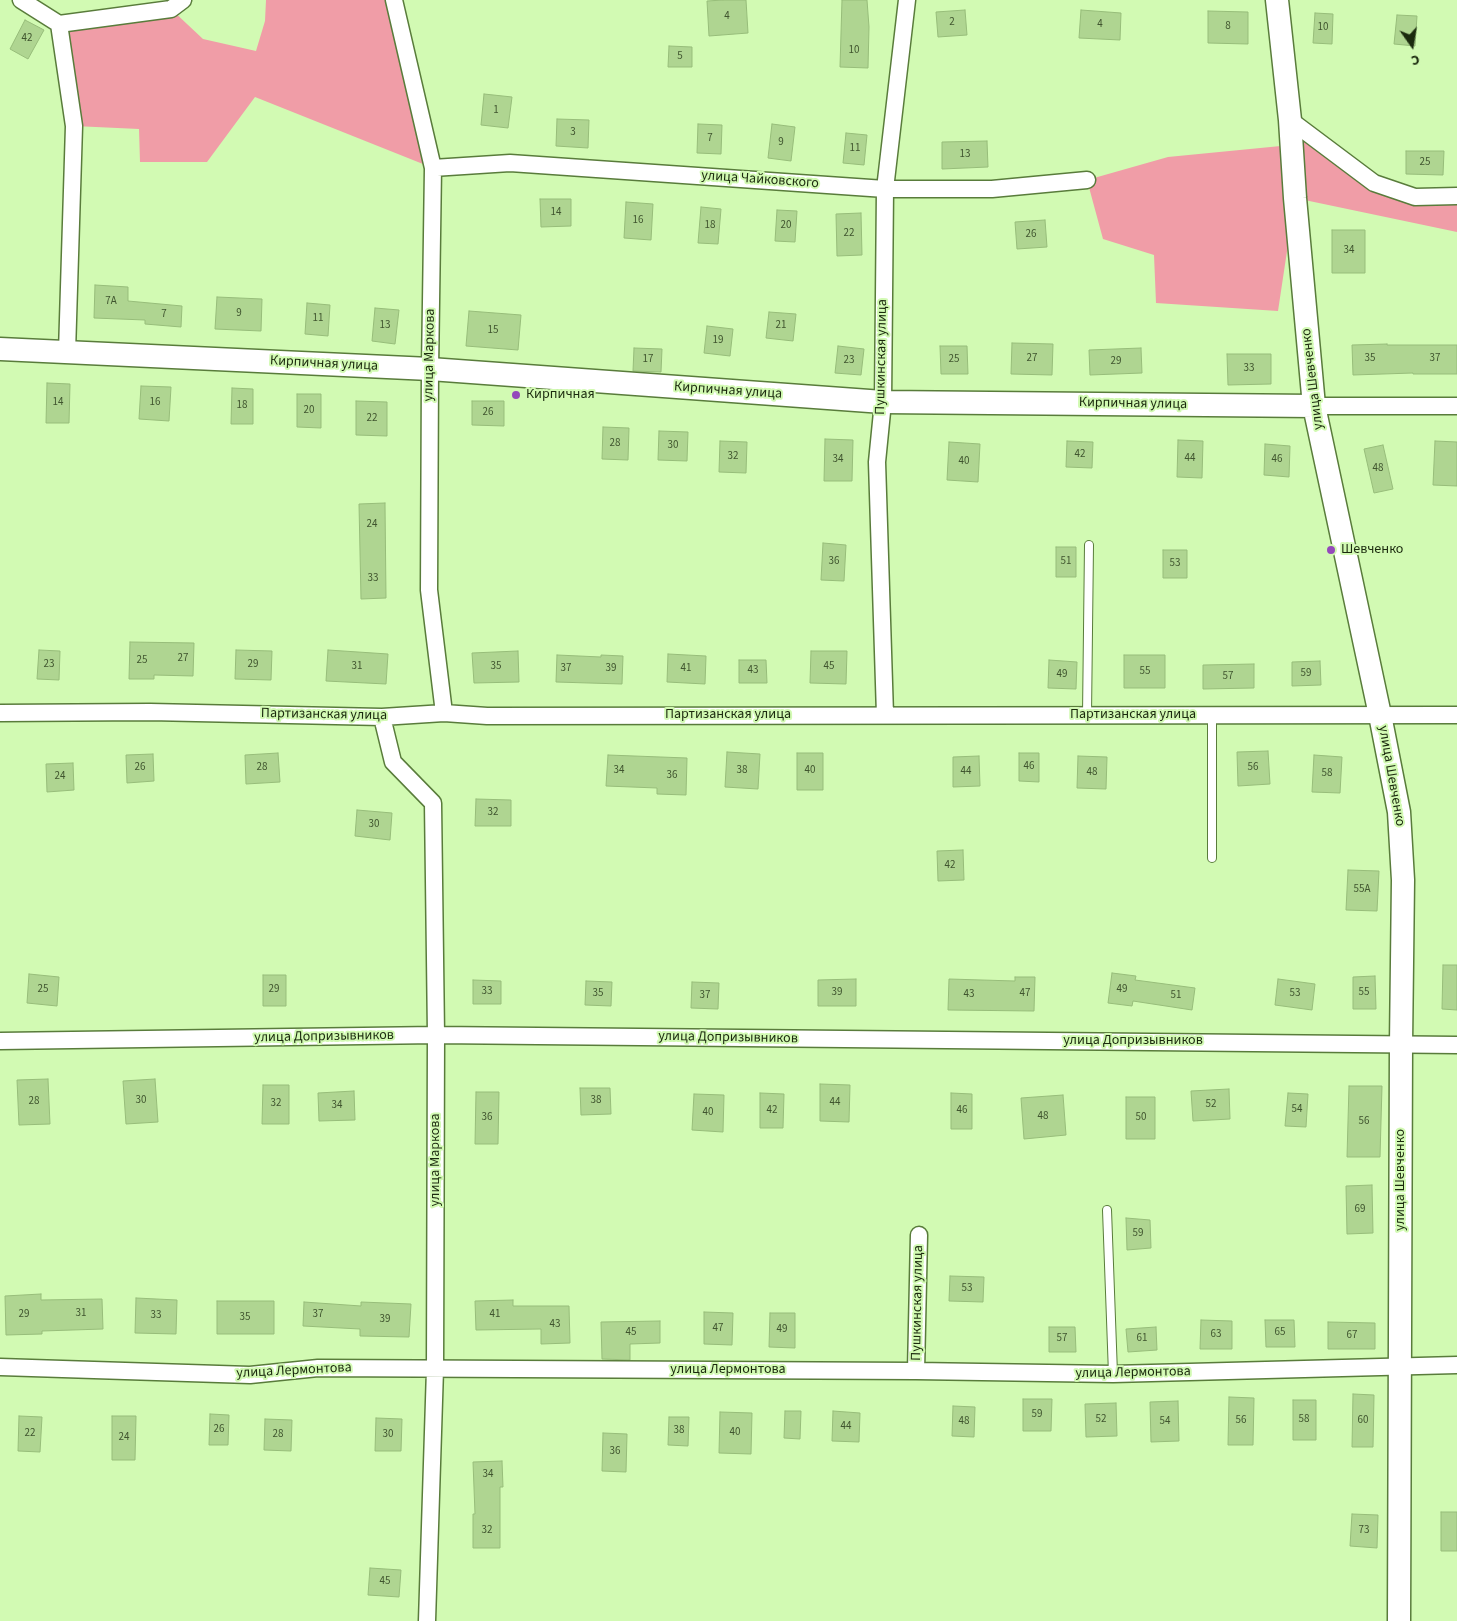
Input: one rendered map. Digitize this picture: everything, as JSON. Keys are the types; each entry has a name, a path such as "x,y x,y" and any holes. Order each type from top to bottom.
{"street":[{"path":"21,0 59,24 171,9 183,0"},
{"name":"улица Маркова","path":"394,0 433,168 429,590 444,713"},
{"name":"Пушкинская улица","path":"886,715 877,462 883,402 885,188 907,0"},
{"name":"улица Шевченко","path":"1277,0 1290,120 1295,198 1314,406 1399,812 1404,880 1401,1044 1399,1621"},
{"path":"59,24 74,126 67,352"},
{"path":"1290,120 1374,183 1415,197 1457,196"},
{"name":"улица Чайковского","path":"433,168 510,163 885,188 992,189 1087,180"},
{"name":"Кирпичная улица","path":"0,348 430,369 883,402 1457,406"},
{"name":"Партизанская улица","path":"0,713 150,712 382,717 444,713 486,716 1457,716"},
{"name":"улица Маркова","path":"382,717 393,762 433,803 436,1035 435,1369 427,1621"},
{"name":"улица Допризывников","path":"0,1041 436,1035 1457,1044"},
{"name":"Пушкинская улица","path":"916,1371 919,1235"},
{"name":"улица Лермонтова","path":"0,1367 250,1375 318,1368 916,1371 1114,1374 1457,1365"}],"lane":[{"path":"1087,715 1089,545"},
{"path":"1212,715 1212,858"},
{"path":"1107,1210 1114,1374"}],"shaded area":[{"path":"266,0 394,0 433,168 255,97 207,162 140,162 139,129 74,126 59,24 171,9 203,39 256,51 265,21"},
{"path":"1290,120 1374,183 1457,196 1457,232 1295,198 1278,311 1156,303 1154,255 1103,239 1087,180 1168,157 1291,145"}],"building":[{"path":"746,0 748,33 709,36 707,1"},
{"path":"842,0 867,0 869,27 868,68 840,67"},
{"path":"965,10 967,35 938,37 936,12"},
{"path":"1081,10 1121,13 1120,40 1079,38"},
{"path":"1208,11 1248,12 1248,44 1208,43"},
{"path":"1315,13 1333,14 1332,44 1313,43"},
{"path":"1397,15 1417,16 1415,46 1394,44"},
{"path":"25,20 44,30 28,59 10,49"},
{"path":"669,46 692,47 692,67 668,67"},
{"path":"484,94 512,97 508,128 481,125"},
{"path":"557,119 589,120 588,148 556,146"},
{"path":"698,124 722,125 721,154 697,153"},
{"path":"772,124 795,127 791,161 768,158"},
{"path":"846,133 867,135 864,165 843,163"},
{"path":"987,141 988,167 942,169 942,142"},
{"path":"1406,151 1444,151 1443,175 1406,174"},
{"path":"540,199 571,199 571,226 541,227"},
{"path":"626,202 653,204 651,240 624,238"},
{"path":"701,207 721,209 718,244 698,243"},
{"path":"777,210 797,211 795,242 775,241"},
{"path":"861,213 862,255 837,256 836,214"},
{"path":"1045,220 1047,247 1017,249 1015,222"},
{"path":"1332,230 1365,230 1365,273 1332,273"},
{"path":"95,285 128,287 128,301 182,306 181,327 145,324 145,320 94,318"},
{"path":"217,297 262,299 261,331 215,329"},
{"path":"307,303 330,305 328,336 305,334"},
{"path":"375,308 399,310 395,344 372,341"},
{"path":"469,311 521,315 518,350 466,346"},
{"path":"769,312 796,314 793,341 766,338"},
{"path":"707,326 733,329 730,356 704,353"},
{"path":"1012,343 1053,344 1052,375 1011,374"},
{"path":"1352,345 1457,345 1457,374 1353,375"},
{"path":"838,346 864,349 861,375 835,373"},
{"path":"940,346 967,346 968,374 941,374"},
{"path":"634,348 662,349 661,372 633,371"},
{"path":"1141,348 1142,373 1090,375 1089,350"},
{"path":"1227,354 1271,354 1271,384 1228,385"},
{"path":"47,383 70,384 69,423 46,423"},
{"path":"141,386 171,387 169,421 139,419"},
{"path":"232,388 253,389 253,424 231,424"},
{"path":"297,394 321,394 321,428 297,427"},
{"path":"356,401 387,402 387,436 356,435"},
{"path":"472,401 504,401 504,426 472,425"},
{"path":"603,427 629,428 628,460 602,459"},
{"path":"659,431 688,432 687,461 658,460"},
{"path":"825,439 853,440 852,481 824,481"},
{"path":"1178,440 1203,441 1202,478 1177,477"},
{"path":"720,441 747,442 746,473 719,472"},
{"path":"1067,441 1093,442 1092,468 1066,467"},
{"path":"1435,441 1457,442 1457,486 1433,485"},
{"path":"949,442 980,444 978,482 947,480"},
{"path":"1265,444 1290,446 1289,477 1264,475"},
{"path":"1383,445 1393,489 1374,493 1364,449"},
{"path":"385,503 386,598 361,599 359,504"},
{"path":"823,543 846,545 844,581 821,580"},
{"path":"1056,547 1076,547 1076,577 1056,577"},
{"path":"1163,550 1187,550 1187,578 1163,578"},
{"path":"130,642 194,643 193,676 154,675 154,679 129,679"},
{"path":"39,650 60,651 59,680 37,679"},
{"path":"236,650 272,651 271,680 235,679"},
{"path":"328,650 388,654 386,684 326,681"},
{"path":"518,651 519,682 474,683 472,653"},
{"path":"811,651 847,651 846,684 810,683"},
{"path":"668,654 706,656 705,684 667,682"},
{"path":"557,655 623,656 622,684 556,682"},
{"path":"1124,655 1165,655 1165,688 1124,688"},
{"path":"739,660 766,660 767,683 739,683"},
{"path":"1049,660 1077,662 1076,689 1048,688"},
{"path":"1320,661 1321,685 1292,686 1292,662"},
{"path":"1254,664 1254,688 1203,689 1203,665"},
{"path":"1268,751 1270,784 1238,786 1237,752"},
{"path":"727,752 760,754 758,789 725,787"},
{"path":"278,753 280,782 246,784 245,755"},
{"path":"797,753 823,753 823,790 797,790"},
{"path":"1019,753 1039,753 1039,782 1019,781"},
{"path":"153,754 154,781 127,783 126,755"},
{"path":"608,755 687,758 686,795 657,794 657,788 606,786"},
{"path":"1314,755 1342,757 1340,793 1312,792"},
{"path":"979,756 980,786 953,787 953,757"},
{"path":"1078,756 1107,757 1106,789 1077,788"},
{"path":"73,763 74,790 47,792 46,764"},
{"path":"476,799 511,800 511,826 475,826"},
{"path":"357,810 392,813 390,840 355,836"},
{"path":"963,850 964,880 938,881 937,851"},
{"path":"1348,870 1379,871 1377,911 1346,910"},
{"path":"1443,965 1457,965 1457,1010 1442,1009"},
{"path":"1112,973 1136,976 1135,980 1195,988 1192,1010 1133,1001 1132,1006 1108,1003"},
{"path":"29,974 59,977 57,1006 27,1003"},
{"path":"263,975 286,975 286,1006 263,1006"},
{"path":"1375,976 1376,1009 1353,1009 1353,977"},
{"path":"1015,977 1035,977 1034,1011 948,1010 949,979 1015,981"},
{"path":"856,979 856,1006 818,1006 818,980"},
{"path":"1278,979 1315,984 1312,1010 1275,1005"},
{"path":"473,980 501,981 501,1004 473,1004"},
{"path":"586,981 612,982 611,1006 585,1005"},
{"path":"692,982 719,983 718,1009 691,1008"},
{"path":"48,1079 50,1124 19,1125 17,1080"},
{"path":"155,1079 158,1122 126,1124 123,1081"},
{"path":"820,1084 850,1085 849,1122 820,1121"},
{"path":"263,1085 289,1085 289,1124 262,1124"},
{"path":"1349,1086 1382,1086 1380,1157 1347,1157"},
{"path":"580,1088 610,1088 611,1114 581,1115"},
{"path":"1229,1089 1230,1119 1193,1121 1191,1091"},
{"path":"354,1091 355,1120 319,1121 318,1093"},
{"path":"476,1092 499,1092 498,1144 475,1144"},
{"path":"760,1093 784,1094 783,1128 760,1128"},
{"path":"951,1093 972,1094 972,1129 951,1129"},
{"path":"1288,1093 1308,1094 1306,1127 1285,1126"},
{"path":"694,1094 724,1095 723,1132 692,1130"},
{"path":"1063,1095 1066,1135 1024,1139 1021,1098"},
{"path":"1126,1097 1155,1097 1155,1139 1126,1139"},
{"path":"1372,1185 1373,1233 1347,1234 1346,1186"},
{"path":"1126,1218 1150,1220 1151,1248 1127,1250"},
{"path":"950,1276 984,1277 983,1302 949,1301"},
{"path":"41,1294 41,1300 102,1299 103,1329 42,1331 42,1334 6,1335 5,1296"},
{"path":"136,1298 177,1300 176,1334 135,1333"},
{"path":"513,1300 513,1306 569,1306 570,1343 541,1344 541,1329 476,1330 475,1301"},
{"path":"217,1301 274,1301 274,1334 217,1334"},
{"path":"304,1302 361,1306 361,1302 411,1304 409,1337 360,1336 360,1329 303,1326"},
{"path":"704,1312 733,1313 732,1345 704,1344"},
{"path":"770,1313 795,1313 795,1348 769,1347"},
{"path":"1201,1320 1232,1321 1232,1349 1200,1349"},
{"path":"1265,1320 1294,1320 1295,1347 1266,1347"},
{"path":"660,1321 660,1343 630,1344 630,1360 602,1359 601,1322"},
{"path":"1328,1322 1375,1323 1375,1349 1328,1349"},
{"path":"1049,1327 1075,1327 1076,1352 1049,1352"},
{"path":"1156,1327 1157,1350 1128,1352 1126,1329"},
{"path":"1353,1394 1374,1395 1373,1447 1352,1447"},
{"path":"1229,1397 1254,1398 1253,1445 1228,1445"},
{"path":"1023,1399 1052,1399 1051,1431 1023,1431"},
{"path":"1293,1400 1316,1400 1316,1440 1293,1440"},
{"path":"1178,1401 1179,1441 1151,1442 1150,1402"},
{"path":"1116,1403 1117,1436 1086,1437 1085,1404"},
{"path":"953,1406 975,1407 974,1437 952,1436"},
{"path":"785,1411 801,1411 800,1439 784,1438"},
{"path":"833,1411 860,1413 859,1442 832,1441"},
{"path":"720,1412 752,1413 751,1454 719,1453"},
{"path":"210,1414 229,1415 228,1445 209,1445"},
{"path":"19,1416 42,1417 40,1452 18,1451"},
{"path":"112,1416 136,1416 135,1460 112,1460"},
{"path":"669,1417 689,1417 688,1446 668,1445"},
{"path":"376,1418 402,1419 401,1451 375,1451"},
{"path":"265,1419 292,1420 291,1451 264,1450"},
{"path":"603,1433 627,1434 626,1472 602,1471"},
{"path":"502,1461 503,1487 500,1487 500,1548 473,1548 473,1514 475,1514 473,1462"},
{"path":"1441,1512 1457,1512 1457,1551 1441,1551"},
{"path":"1352,1514 1378,1515 1377,1548 1350,1546"},
{"path":"370,1568 401,1570 399,1597 368,1595"}],"place":[{"name":"Кирпичная","path":"516,395"},
{"name":"Шевченко","path":"1331,550"}]}
